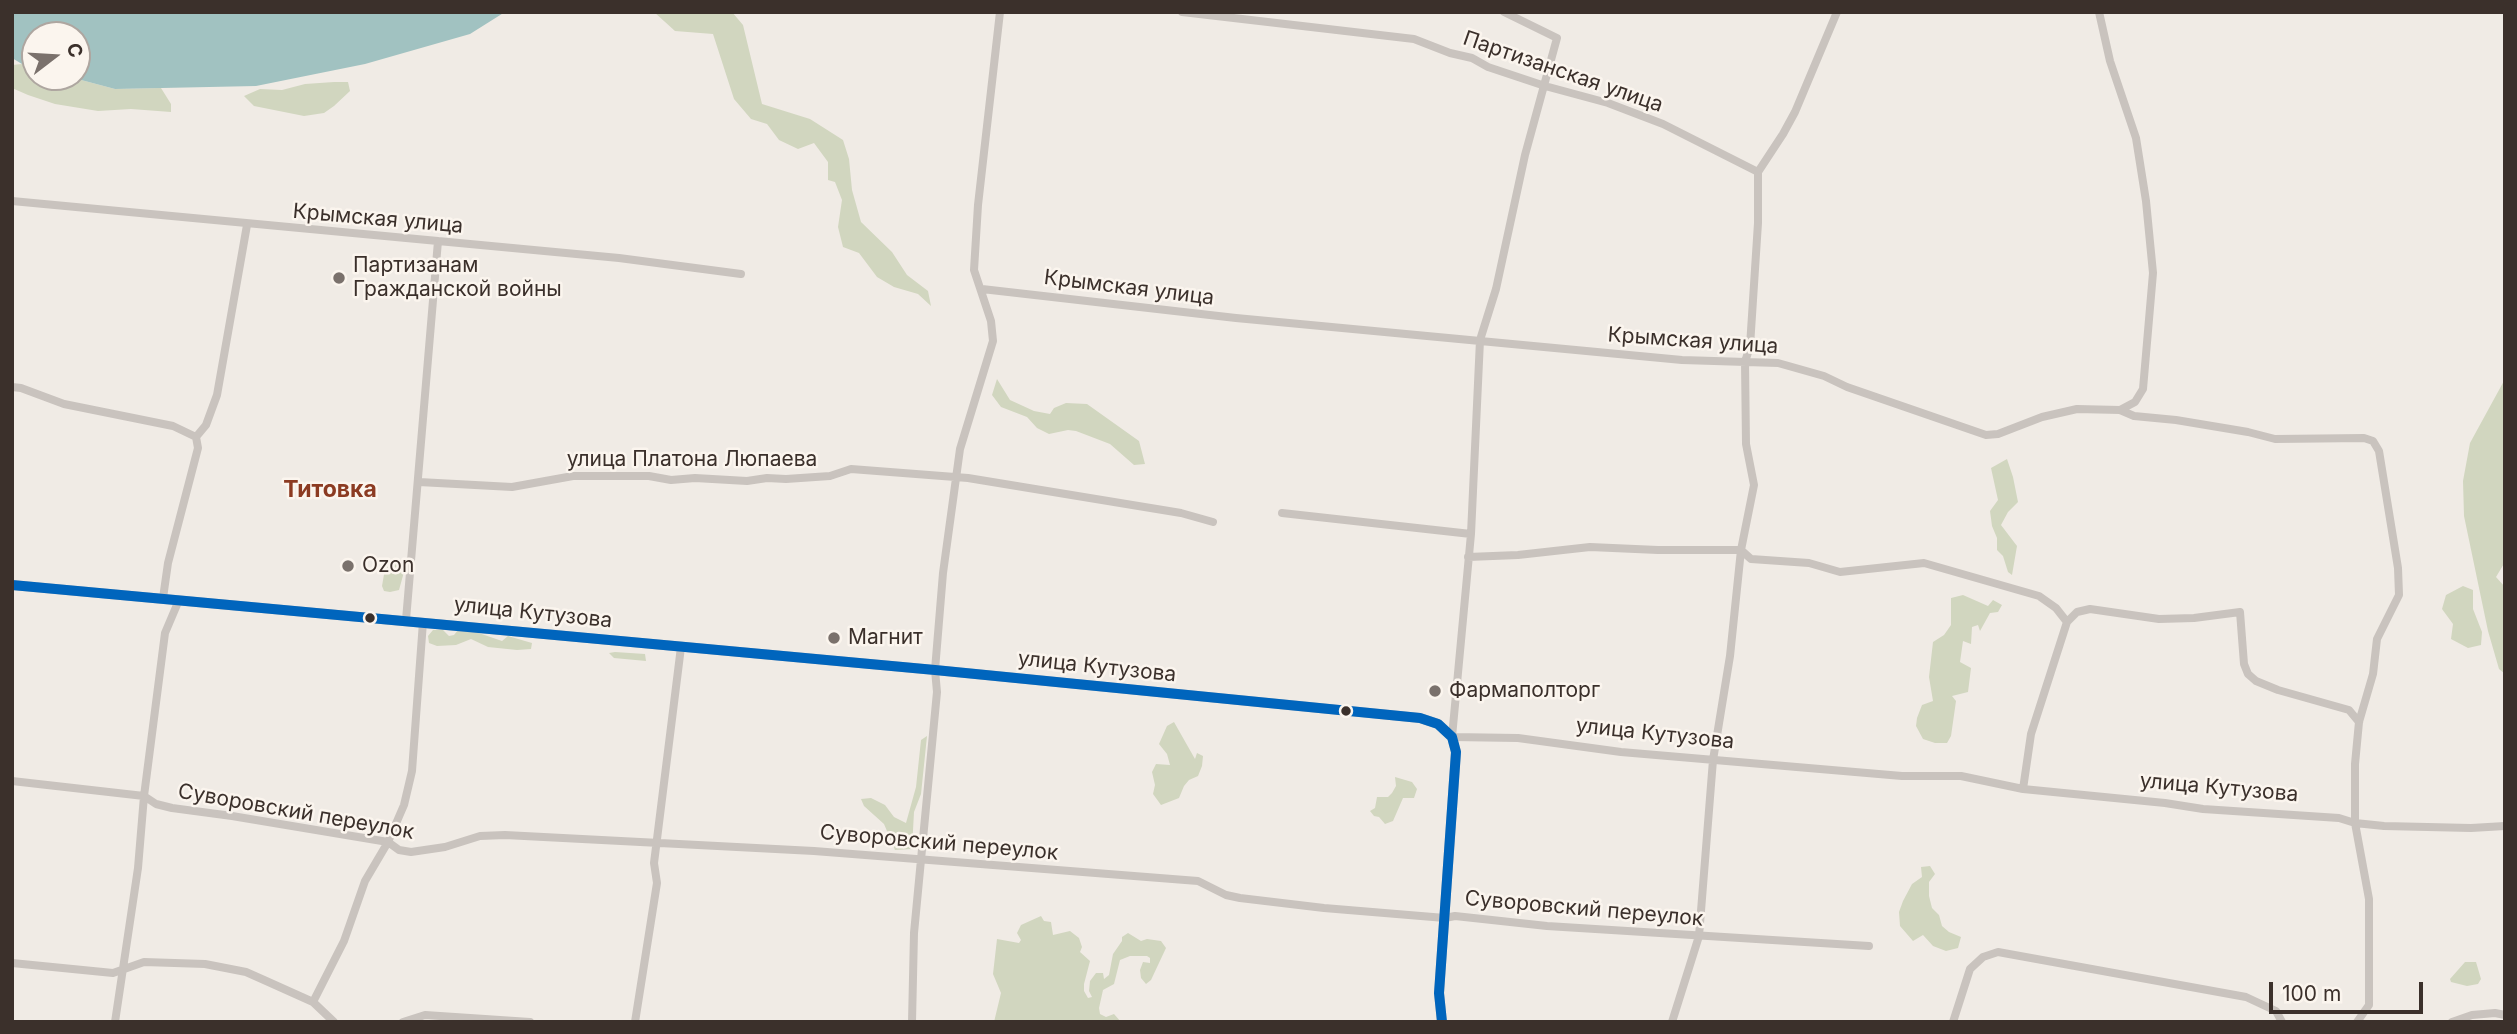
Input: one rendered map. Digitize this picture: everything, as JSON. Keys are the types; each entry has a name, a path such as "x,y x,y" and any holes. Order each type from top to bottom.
{"street":[{"path":"912,1022 914,933 937,692 935,670 943,573 960,449 993,341 991,321 974,270 978,205 1000,12"},
{"name":"Партизанская улица","path":"1182,12 1414,39 1472,58 1488,67 1608,103 1663,124 1758,172"},
{"name":"Партизанская улица","path":"1504,12 1557,38 1545,86"},
{"path":"1672,1022 1699,936 1713,760 1730,656 1741,550 1754,485 1746,444 1745,362 1750,346 1758,223 1758,172 1795,112 1836,12"},
{"path":"2099,12 2110,61 2136,138 2153,273 2143,389 2135,402 2120,410"},
{"path":"1442,1022 1439,993 1456,752 1452,737 1471,534 1480,340 1496,289 1525,155 1545,86"},
{"name":"Крымская улица","path":"12,201 619,258 741,274"},
{"path":"196,437 206,425 217,395 247,225"},
{"path":"406,620 438,241"},
{"name":"Крымская улица","path":"982,289 1236,318 1682,360 1778,363 1824,376 1860,392 1986,435 1998,434 2061,411 2077,409 2120,410 2134,416 2211,426 2275,439 2364,438 2373,441 2379,451 2398,568 2399,595 2377,639 2373,674 2359,722"},
{"path":"12,387 64,404 173,426 196,437"},
{"path":"163,598 168,563 198,448 196,437"},
{"name":"улица Платона Люпаева","path":"419,482 512,487 573,476 628,475 671,480 695,478 747,481 830,477 851,469 940,474 1158,509 1213,522"},
{"path":"1282,513 1471,534"},
{"path":"1468,556 1518,555 1590,547 1741,550 1751,559 1809,563 1840,572 1924,563 2039,596 2056,608 2067,622"},
{"name":"улица Кутузова","path":"12,585 406,620 1420,718 1438,724 1452,737 1518,738 1620,752 1902,776 1961,776 2023,789 2203,809 2339,818 2355,823 2505,827"},
{"path":"115,1022 138,868 164,633 179,600"},
{"path":"2023,789 2031,734 2067,622 2077,612 2090,610 2159,619 2240,612 2244,664 2248,674 2256,681 2278,690 2349,710 2356,715 2359,722 2355,764 2355,823 2370,899 2370,1005 2357,1022"},
{"path":"313,1002 344,941 365,881 388,842 404,805 412,771 423,622"},
{"path":"635,1022 657,883 654,863 681,647"},
{"name":"Суворовский переулок","path":"12,781 144,796 156,804 172,808 388,842 399,850 411,852 445,847 480,835 921,859 1198,881 1226,895 1240,898 1445,918 1455,915 1546,926 1869,946"},
{"path":"1953,1022 1970,968 1983,957 1998,952 2246,997 2276,1011 2282,1022"},
{"path":"12,963 113,973 144,962 205,964 246,972 313,1002 334,1022"},
{"path":"403,1022 425,1015 530,1022"},
{"path":"2452,1022 2472,1015 2505,1015"}],"green space":[{"path":"654,12 732,12 743,25 762,104 810,119 843,140 861,222 892,252 907,275 928,291 931,306 918,294 894,287 877,277 859,253 843,247 838,227 842,200 835,182 828,180 828,162 814,143 798,149 779,140 767,124 751,119 734,99 713,34 675,31"},
{"path":"21,64 21,91 91,91 91,83 115,89 161,88 171,104 171,112 131,109 98,111 55,104 12,88 12,65"},
{"path":"348,82 350,91 324,113 304,116 254,106 244,96 260,89 282,90 305,84"},
{"path":"997,379 1010,400 1034,411 1050,414 1054,408 1066,403 1087,404 1139,441 1145,464 1134,465 1110,444 1076,431 1049,434 1037,428 1027,417 1001,407 992,395"},
{"path":"2505,379 2505,562 2496,577 2505,587 2505,674 2499,669 2488,631 2464,516 2463,481 2470,443"},
{"path":"2007,459 2018,502 2001,525 2017,546 2012,575 1997,550 1997,538 1990,511 1998,500 1991,468"},
{"path":"393,558 400,559 404,564 404,572 399,590 384,591 382,586 386,563"},
{"path":"2463,586 2473,590 2473,609 2482,632 2481,645 2468,648 2451,639 2453,624 2442,609 2446,595"},
{"path":"1963,595 1988,606 1993,600 2002,605 1998,612 1990,613 1980,631 1978,625 1972,627 1971,644 1963,641 1960,662 1971,668 1968,692 1952,696 1956,701 1951,736 1947,743 1935,743 1923,739 1916,726 1917,718 1922,705 1933,701 1929,677 1933,642 1944,635 1951,625 1951,598"},
{"path":"467,629 502,641 508,636 532,643 531,649 488,647 471,639 456,645 437,646 429,643 428,636 433,630 443,630 449,636 458,630"},
{"path":"609,653 645,654 646,661 614,658"},
{"path":"1174,722 1195,759 1197,753 1203,756 1202,766 1198,776 1184,786 1179,798 1161,805 1153,794 1155,785 1152,772 1156,764 1170,765 1167,754 1159,744 1167,726"},
{"path":"927,736 921,794 914,812 912,849 895,850 884,824 864,806 861,799 871,798 885,805 894,817 906,823 916,787 921,740"},
{"path":"1395,777 1412,782 1417,789 1414,798 1403,798 1393,821 1385,824 1370,811 1375,808 1377,797 1388,797 1392,793 1396,786"},
{"path":"1930,866 1935,874 1929,882 1932,908 1939,915 1942,926 1961,937 1958,948 1946,951 1933,946 1923,935 1913,941 1900,926 1899,912 1903,901 1912,884 1922,877 1921,867"},
{"path":"1041,916 1044,921 1051,922 1053,935 1070,931 1079,938 1082,947 1080,952 1090,961 1084,984 1088,998 1092,997 1089,991 1090,981 1096,973 1103,973 1104,979 1109,975 1113,954 1122,937 1128,933 1141,941 1161,941 1166,948 1151,980 1146,984 1141,978 1140,970 1143,962 1150,963 1150,958 1130,956 1120,960 1114,984 1103,990 1100,1014 1106,1017 1114,1014 1121,1022 994,1022 1001,993 993,974 997,939 1019,943 1021,940 1017,933 1021,925"},
{"path":"2465,962 2476,962 2481,979 2478,984 2467,986 2451,982 2450,979"}],"water":[{"path":"12,12 505,12 470,34 365,64 256,86 115,89 91,83 91,21 21,21 21,63 12,58"}],"transit line":[{"path":"12,585 935,670 1420,718 1438,724 1452,737"},
{"path":"1442,1022 1439,993 1456,752 1452,737"}],"place":[{"name":"Партизанам Гражданской войны","path":"339,278"},
{"name":"Ozon","path":"348,566"},
{"name":"Магнит","path":"834,638"},
{"name":"Фармаполторг","path":"1435,691"}],"district":[{"name":"Титовка","path":"330,490"}]}
